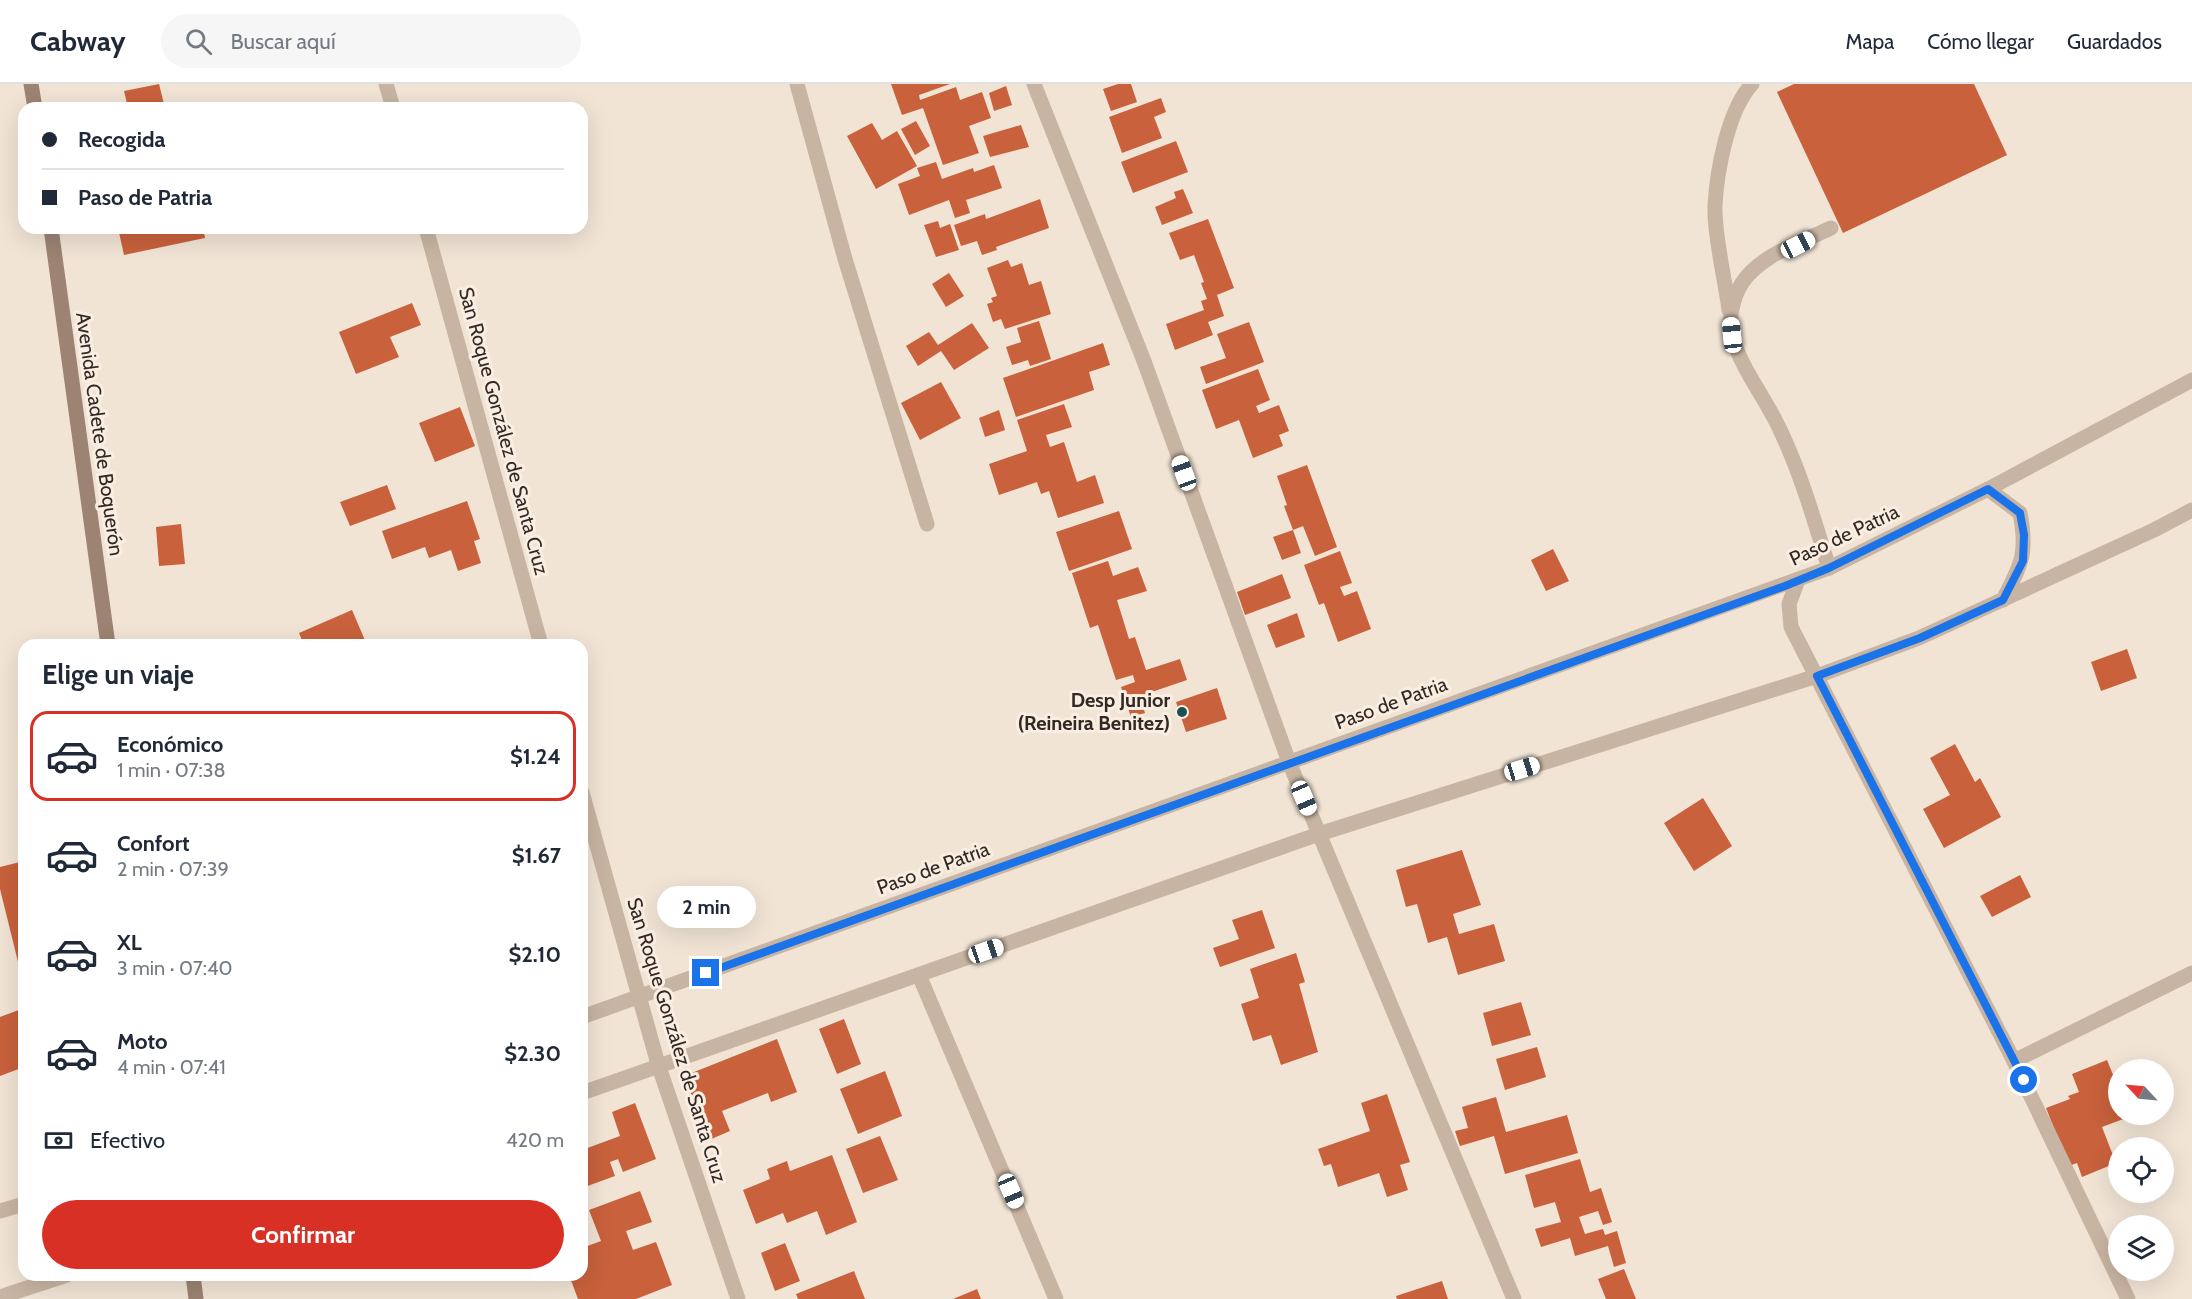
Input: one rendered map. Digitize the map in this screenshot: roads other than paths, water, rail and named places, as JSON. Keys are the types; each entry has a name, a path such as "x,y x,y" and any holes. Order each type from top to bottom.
{"main road":[{"path":"31,84 33,102"},
{"name":"Avenida Cadete de Boquerón","path":"52,234 107,639"},
{"path":"194,1281 196,1299"}],"street":[{"path":"386,84 391,102"},
{"path":"797,84 845,260 927,524"},
{"path":"1034,84 1144,362 1289,762 1514,1299"},
{"path":"1752,84 1743,94 1731,127 1721,163 1715,207 1732,335 1799,473 1829,568"},
{"path":"1730,322 1734,301 1741,284 1753,269 1831,228"},
{"name":"San Roque González de Santa Cruz","path":"428,234 539,639"},
{"name":"Paso de Patria","path":"588,1015 1829,568 1988,489 2192,380"},
{"path":"1988,489 2020,513 2024,535 2023,561 2003,600"},
{"path":"588,1091 658,1064 1319,834 1817,676 1920,638 2154,530 2192,510"},
{"path":"1798,580 1789,604 1791,627 2014,1060 2128,1299"},
{"name":"San Roque González de Santa Cruz","path":"588,828 658,1064 738,1299"},
{"path":"2014,1060 2192,973"},
{"path":"919,975 1056,1299"},
{"path":"0,1211 18,1206"},
{"path":"0,1297 49,1281"}],"place":[{"name":"Desp Junior (Reineira Benitez)","path":"1182,712"}]}
